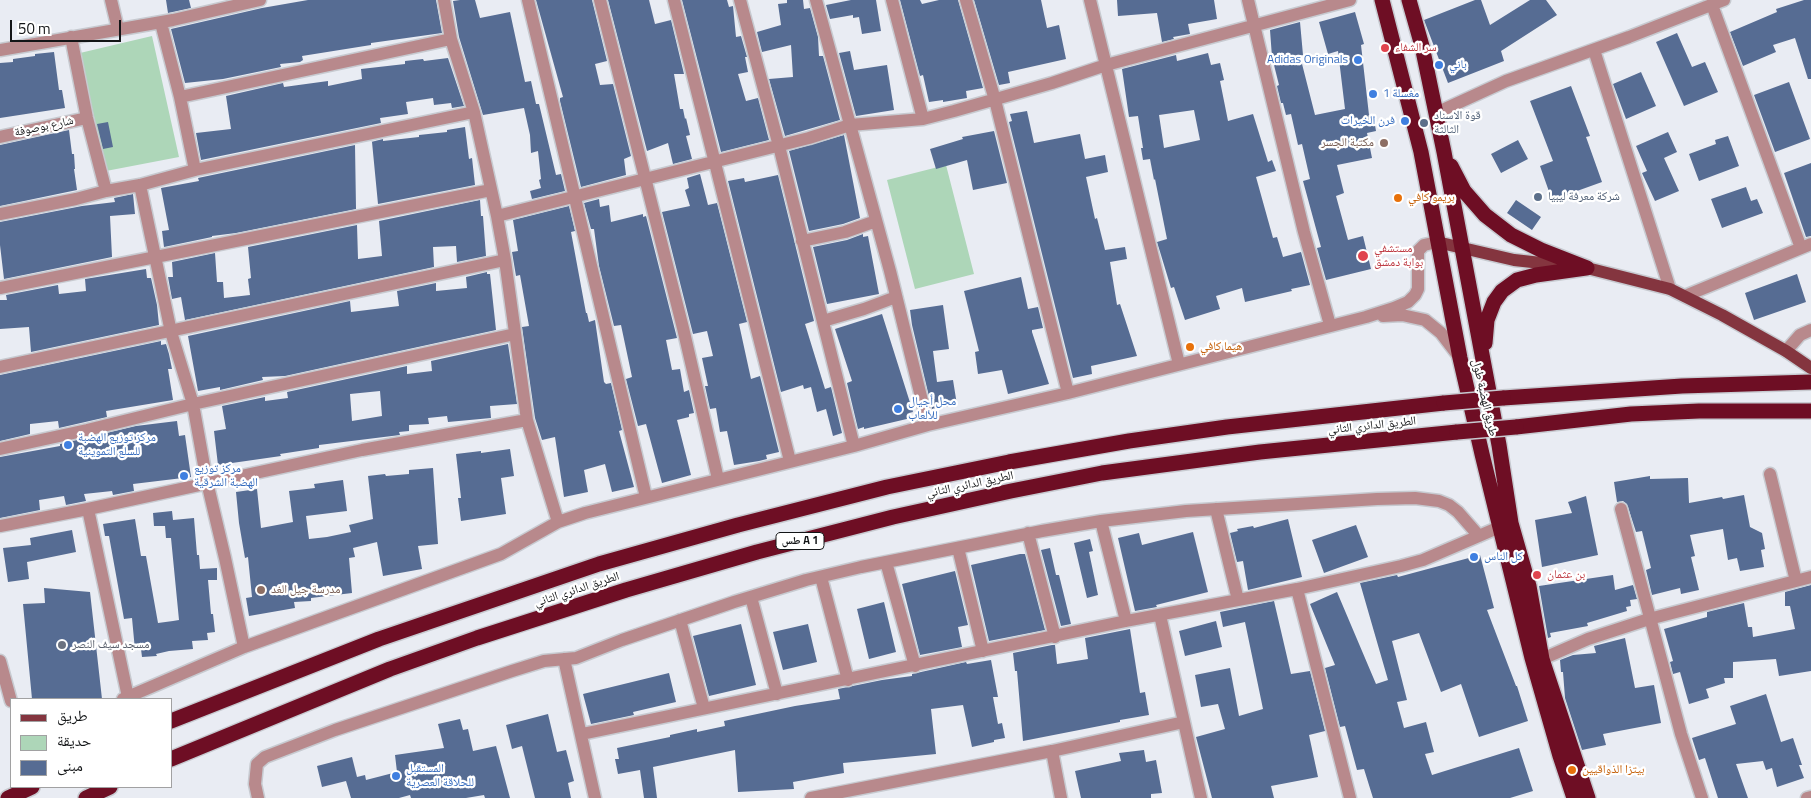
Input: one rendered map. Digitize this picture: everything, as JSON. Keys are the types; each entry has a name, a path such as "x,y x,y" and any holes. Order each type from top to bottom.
{"highway":[{"name":"طريق الهضبة طول","path":"1382,0 1420,152 1460,358 1505,525 1548,714 1574,798"},
{"name":"طريق الهضبة طول","path":"1409,0 1422,46 1444,152 1499,445 1505,525 1529,586 1542,659 1588,798"},
{"path":"1444,152 1464,191 1485,215 1511,235 1541,250 1587,268"},
{"path":"1483,359 1487,320 1494,302 1502,291 1517,280 1536,275 1587,268"},
{"name":"الطريق الدائري الثاني","path":"172,721 379,639 598,564 887,487 1009,462 1129,441 1274,421 1444,403 1682,386 1811,382"},
{"name":"الطريق الدائري الثاني","path":"172,759 390,669 477,638 626,590 757,552 1011,491 1102,473 1260,452 1631,414 1699,411 1811,411"},
{"path":"8,798 30,788"},
{"path":"86,798 108,788"}],"main road":[{"path":"1437,242 1514,260 1587,268 1670,289 1786,351 1811,368"}],"street":[{"path":"111,0 118,29"},
{"path":"0,50 161,23 260,0"},
{"path":"444,0 451,39 474,112 497,216 505,260 527,420 558,522"},
{"path":"528,0 646,497"},
{"path":"600,0 683,328 718,479"},
{"path":"674,0 790,461"},
{"path":"740,0 854,446"},
{"path":"816,0 896,297 928,425"},
{"path":"892,0 922,118"},
{"path":"966,0 995,100 1068,393"},
{"path":"1090,0 1179,364"},
{"path":"1248,0 1304,232 1330,325"},
{"path":"497,216 778,146 850,125 922,118 995,100 1106,64 1350,0"},
{"path":"1436,113 1506,81 1594,50 1718,2 1806,246 1685,296"},
{"path":"161,23 180,97 195,170"},
{"path":"71,37 106,191"},
{"path":"180,97 451,39"},
{"path":"1594,50 1670,289"},
{"path":"0,214 106,191 140,186 195,170 474,112"},
{"name":"شارع بوصوفة","path":"0,137 88,118"},
{"path":"140,186 172,332 193,404 207,482 244,647"},
{"path":"0,288 491,190"},
{"path":"802,241 845,232 876,222"},
{"path":"88,509 125,698 244,647 501,554 558,522 585,513 854,446 928,425 1068,393 1366,316 1401,305 1415,296 1418,289 1418,251 1424,245 1437,242"},
{"path":"0,367 505,260"},
{"path":"823,320 864,309 896,297"},
{"path":"1366,316 1402,315 1425,320 1441,333 1460,358"},
{"path":"1786,351 1800,335 1811,330"},
{"path":"0,449 193,404 515,334"},
{"path":"0,526 362,450 527,420"},
{"path":"1770,474 1796,581"},
{"path":"258,798 255,774 257,764 265,757 335,730 544,661 576,658 750,597 821,577 886,562 1100,520 1216,509 1377,499 1427,498 1449,505 1479,536"},
{"path":"1216,509 1238,600"},
{"path":"1620,509 1649,619 1702,798"},
{"path":"1100,520 1126,621"},
{"path":"582,734 1126,621 1297,589 1423,560 1505,525"},
{"path":"1028,533 1055,637"},
{"path":"958,548 983,651"},
{"path":"886,562 914,666"},
{"path":"821,577 848,680"},
{"path":"1542,659 1588,639 1649,619 1811,577"},
{"path":"1297,589 1350,798"},
{"path":"750,597 777,694"},
{"path":"1160,615 1201,798"},
{"path":"680,620 704,708"},
{"path":"564,659 596,798"},
{"path":"0,661 10,698"},
{"path":"811,798 832,796 1184,722"},
{"path":"1052,751 1061,798"},
{"path":"1807,798 1811,797"}],"green space":[{"path":"152,36 179,157 106,171 80,53"},
{"path":"946,165 974,274 915,289 887,180"}],"building":[{"path":"166,0 189,0 191,8 168,13"},
{"path":"308,0 436,0 442,33 371,43 371,45 302,56 303,60 300,62 280,64 281,67 223,79 185,83 171,29 262,8"},
{"path":"475,0 480,18 510,12 525,82 531,81 536,104 539,104 556,175 561,174 565,191 532,199 530,191 541,188 539,180 541,179 538,151 531,153 530,135 524,108 483,115 459,37 453,1"},
{"path":"536,0 592,0 607,61 595,64 600,85 613,84 631,156 624,159 626,175 581,187 560,101 560,98 563,97"},
{"path":"608,0 649,0 655,24 671,20 684,74 674,74 680,109 683,109 690,135 686,136 692,159 673,164 668,143 647,151"},
{"path":"682,0 727,0 729,7 733,6 736,37 741,36 747,57 745,57 748,72 738,74 746,101 758,98 769,140 721,152"},
{"path":"787,0 803,0 804,9 810,8 818,37 819,56 823,56 840,120 785,136 769,79 793,77 791,45 762,52 757,32 781,25 778,4 787,3"},
{"path":"851,0 876,0 881,31 862,34 859,17 853,18 853,15 830,19 826,5"},
{"path":"900,0 920,0 922,4 939,0 958,0 983,88 966,91 967,98 929,102 923,75 920,76"},
{"path":"974,0 1041,0 1047,28 1059,25 1066,59 1008,72 1010,83 999,85"},
{"path":"1117,0 1214,0 1217,19 1188,24 1190,34 1173,37 1174,39 1162,42 1157,13 1118,16"},
{"path":"1475,0 1481,0 1490,25 1530,0 1546,0 1557,15 1501,51 1504,61 1448,83 1424,20"},
{"path":"1804,0 1811,0 1811,79 1808,79 1795,38 1773,45 1776,52 1743,66 1730,32 1777,12 1776,9"},
{"path":"1355,12 1364,44 1361,45 1369,115 1373,114 1376,131 1367,133 1372,158 1337,165 1344,193 1336,196 1348,240 1363,236 1371,269 1326,280 1317,248 1321,247 1303,181 1310,179 1302,144 1298,145 1291,114 1286,115 1283,103 1281,103 1272,57 1270,30 1300,22 1303,55 1300,56 1315,115 1345,109 1338,51 1328,54 1319,22"},
{"path":"1677,33 1692,67 1705,62 1718,92 1684,106 1656,42"},
{"path":"850,51 854,70 887,65 894,110 856,116 839,53"},
{"path":"54,52 59,90 62,90 65,108 0,118 0,63 13,62 13,59 35,56 35,54"},
{"path":"1208,53 1211,65 1220,63 1224,80 1220,81 1228,121 1253,114 1268,162 1272,160 1276,171 1256,177 1273,238 1277,237 1283,257 1301,252 1310,285 1245,302 1242,288 1216,296 1220,309 1185,320 1174,287 1171,288 1157,242 1167,239 1155,179 1150,159 1143,160 1138,116 1129,117 1122,69 1176,55 1177,61","holes":["1194,110 1200,140 1164,148 1159,115"]},
{"path":"448,58 464,106 452,108 451,103 434,105 433,98 406,102 408,114 380,118 381,123 201,160 196,133 231,129 226,96 283,83 284,87 328,81 328,86 362,79 361,69 405,64 405,61"},
{"path":"1641,72 1656,106 1626,119 1613,84"},
{"path":"1789,82 1810,139 1775,152 1754,95"},
{"path":"1571,86 1590,136 1586,137 1602,182 1552,200 1540,166 1553,161 1530,101"},
{"path":"1027,111 1034,143 1080,134 1085,159 1105,155 1108,172 1086,177 1095,219 1097,218 1105,250 1125,247 1127,259 1110,262 1117,305 1120,304 1137,356 1091,366 1092,374 1073,378 1009,122 1012,121 1010,114"},
{"path":"108,122 113,147 103,149 97,124"},
{"path":"465,127 469,159 472,158 475,185 378,204 371,142 383,139 383,141 419,137 419,135 447,132 447,130"},
{"path":"69,130 72,154 74,154 77,190 0,206 0,145"},
{"path":"994,131 1007,183 973,190 967,160 936,169 930,149 963,139 962,137"},
{"path":"1668,132 1677,152 1664,158 1679,191 1655,201 1642,173 1647,171 1636,146"},
{"path":"844,135 860,218 843,224 809,231 789,151"},
{"path":"1728,136 1739,166 1699,181 1689,154 1716,144 1715,140"},
{"path":"1518,140 1528,159 1501,173 1491,154"},
{"path":"355,145 356,209 164,247 162,231 169,230 161,188 199,181 198,178"},
{"path":"1811,163 1811,236 1806,237 1784,173"},
{"path":"700,174 708,205 717,203 747,322 739,324 751,379 760,376 779,452 766,455 767,459 759,461 734,465 727,431 720,432 716,408 710,409 705,386 708,386 702,358 713,356 707,331 693,334 662,212 690,206 685,190 689,188 687,178"},
{"path":"778,175 814,321 805,324 825,389 831,387 842,433 833,436 826,409 817,412 811,387 804,389 803,385 781,392 728,181 744,178 745,182"},
{"path":"1746,187 1751,201 1757,199 1763,213 1722,228 1711,199"},
{"path":"133,194 135,214 110,216 112,257 4,279 0,245 0,222 82,206 115,202 114,198"},
{"path":"599,199 600,207 609,205 611,222 643,214 643,217 646,216 677,338 666,340 672,370 680,369 684,392 689,390 694,413 689,414 689,417 677,420 691,475 662,483 646,424 638,426 626,379 632,377 621,325 614,326 599,266 594,229 591,229 584,203"},
{"path":"480,200 486,256 457,262 456,246 433,247 434,267 185,320 181,297 172,299 168,277 173,277 172,262 215,253 217,282 223,282 224,298 250,295 248,279 251,278 248,247 357,225 358,259 382,256 379,221"},
{"path":"1516,200 1541,217 1532,230 1507,213"},
{"path":"569,206 575,231 571,232 586,313 589,322 595,320 604,382 606,384 611,383 622,430 619,431 634,487 612,492 605,464 584,470 588,492 564,497 555,437 542,440 535,418 522,327 529,326 520,275 516,276 512,252 518,251 513,220"},
{"path":"863,234 863,237 868,236 879,294 827,304 813,247 847,240"},
{"path":"146,269 147,278 151,278 159,325 31,352 29,327 0,329 0,300 7,300 6,295 58,285 59,294 86,291 85,279"},
{"path":"487,272 487,274 490,274 496,330 285,376 262,377 263,380 220,390 220,387 198,391 188,336 350,301 351,312 399,306 397,291 436,283 436,291 467,288 466,277"},
{"path":"1797,274 1806,302 1754,320 1745,293"},
{"path":"1021,277 1028,309 1038,307 1043,328 1032,330 1032,332 1049,384 1008,394 1002,370 978,374 975,352 979,351 964,291"},
{"path":"943,305 949,349 933,351 937,382 953,380 957,405 932,409 910,310"},
{"path":"882,314 913,412 909,413 911,418 858,429 847,383 852,381 835,329"},
{"path":"161,341 161,345 166,344 169,354 172,369 168,369 173,400 106,411 107,417 59,428 58,421 30,424 30,434 0,441 0,375"},
{"path":"508,344 517,404 490,406 491,418 448,422 447,416 428,418 429,424 409,425 409,431 399,432 400,435 319,445 319,448 280,454 281,456 218,465 214,431 226,429 222,406 265,397 265,401 288,398 287,392 407,366 407,374 432,371 431,361","holes":["380,391 382,416 352,421 350,394"]},
{"path":"177,421 179,436 185,435 191,477 133,484 134,491 113,495 112,491 84,494 86,501 66,505 64,496 39,500 40,510 0,518 0,457 60,446 60,444 136,426"},
{"path":"510,449 514,476 501,478 506,514 461,521 458,498 461,498 456,454"},
{"path":"433,468 438,544 418,546 422,569 383,576 377,542 353,548 355,557 349,558 352,593 311,598 311,601 294,602 295,608 249,616 246,598 252,597 248,557 245,558 236,492 257,489 261,528 293,522 289,491 315,488 314,484 343,480 347,511 306,516 309,539 327,537 351,532 349,525 373,519 368,476 409,474 409,470"},
{"path":"1650,476 1650,479 1688,478 1689,503 1744,495 1750,527 1762,533 1765,549 1761,550 1764,567 1740,571 1737,558 1728,560 1723,529 1690,535 1695,556 1691,557 1699,590 1681,594 1680,588 1652,595 1646,570 1651,568 1642,531 1636,532 1627,504 1623,501 1617,502 1614,482"},
{"path":"1586,496 1598,555 1542,567 1535,520 1572,513 1568,502"},
{"path":"172,511 173,520 194,518 200,569 217,568 217,580 208,580 211,614 213,614 215,632 207,633 208,640 192,641 193,649 169,651 156,654 157,656 142,657 141,649 135,650 132,618 124,619 109,536 105,536 103,524 135,519 141,556 146,556 158,623 179,620 171,538 166,538 165,526 154,526 153,513"},
{"path":"1288,519 1302,577 1248,590 1243,561 1237,562 1230,533 1238,531 1237,529 1253,526 1254,528"},
{"path":"1356,525 1368,557 1324,573 1312,540"},
{"path":"72,530 76,552 27,562 29,579 8,582 3,548 31,545 30,538"},
{"path":"1193,532 1208,592 1156,605 1157,607 1135,611 1118,538 1139,533 1142,545"},
{"path":"1090,539 1093,551 1089,552 1098,595 1087,598 1074,543"},
{"path":"1050,548 1071,624 1061,626 1041,550"},
{"path":"1025,554 1045,630 989,641 971,565"},
{"path":"1480,555 1494,608 1487,610 1517,686 1528,721 1479,737 1461,684 1441,692 1419,633 1392,641 1407,700 1397,702 1404,728 1426,722 1434,752 1425,754 1432,775 1519,748 1533,791 1510,798 1373,798 1364,769 1357,770 1345,726 1340,727 1325,668 1335,665 1310,604 1337,592 1376,684 1388,680 1360,583 1397,575 1398,577"},
{"path":"955,571 968,625 958,627 962,647 920,655 902,584"},
{"path":"1613,575 1615,590 1633,585 1637,599 1630,600 1631,606 1626,607 1627,611 1587,623 1588,626 1550,633 1551,637 1548,638 1539,586"},
{"path":"1811,585 1811,671 1779,676 1776,659 1733,662 1733,678 1724,678 1725,683 1706,689 1709,698 1689,704 1680,672 1673,674 1670,662 1673,661 1664,629 1707,617 1707,612 1744,603 1748,627 1752,627 1753,637 1795,629 1790,606 1785,606 1785,592"},
{"path":"44,588 90,592 102,698 32,698 23,604 45,603"},
{"path":"1274,601 1291,674 1310,671 1325,731 1309,735 1318,777 1271,786 1274,798 1212,798 1196,737 1225,729 1218,704 1201,707 1195,675 1230,668 1239,716 1263,709 1245,622 1223,627 1220,612"},
{"path":"884,602 896,652 869,659 857,609"},
{"path":"1216,621 1222,647 1185,656 1179,631"},
{"path":"741,624 756,685 709,696 693,636"},
{"path":"808,624 817,662 783,670 773,632"},
{"path":"1130,629 1140,693 1145,692 1149,715 1023,741 1017,671 1015,671 1013,653 1055,645 1057,664 1088,659 1085,638"},
{"path":"1625,638 1635,688 1654,685 1661,723 1603,734 1606,745 1582,750 1565,698 1560,660 1573,655 1596,653 1594,646"},
{"path":"991,660 998,697 993,697 998,724 1002,723 1005,738 994,740 994,742 972,747 963,705 931,709 936,754 843,763 844,773 793,782 794,789 738,792 735,750 653,767 657,798 644,798 640,770 618,774 615,759 619,759 617,748 670,737 670,735 697,729 697,732 725,726 724,721 795,706 840,699 838,689 912,676 912,674 966,662 967,664"},
{"path":"669,673 676,702 633,712 634,715 591,724 583,694"},
{"path":"1766,694 1781,742 1793,738 1802,765 1799,765 1804,778 1777,787 1772,768 1766,770 1763,761 1736,764 1748,798 1718,798 1705,758 1699,760 1692,738 1736,724 1730,706"},
{"path":"548,714 557,752 566,750 574,781 568,783 571,798 535,798 522,746 512,749 506,725"},
{"path":"460,719 463,730 468,729 473,751 496,746 510,798 485,798 484,795 466,798 411,798 410,795 399,798 351,798 346,781 322,787 317,766 352,757 357,777 365,775 366,780 397,772 395,755 444,748 438,724"},
{"path":"1144,750 1146,762 1156,760 1162,793 1151,794 1151,798 1081,798 1075,771 1121,761 1119,753"}],"place":[{"name":"سر الشفاء","path":"1385,48"},
{"name":"Adidas Originals","path":"1358,60"},
{"name":"باني","path":"1439,65"},
{"name":"مغسلة 1","path":"1373,94"},
{"name":"فرن الخيرات","path":"1405,121"},
{"name":"قوة الاسناد الثالثة","path":"1424,123"},
{"name":"مكتبة الجسر","path":"1384,143"},
{"name":"شركة معرفة ليبيا","path":"1538,197"},
{"name":"بريمو كافي","path":"1398,198"},
{"name":"مستشفي بوابة دمشق","path":"1363,256"},
{"name":"هيما كافي","path":"1190,347"},
{"name":"محل أجيال للألعاب","path":"898,409"},
{"name":"مركز توزيع الهضبة للسلع التموينية","path":"68,445"},
{"name":"مركز توزيع الهضبة الشرقية","path":"184,476"},
{"name":"كل الناس","path":"1474,557"},
{"name":"بن عثمان","path":"1537,575"},
{"name":"مدرسة جيل الغد","path":"261,590"},
{"name":"مسجد سيف النصر","path":"62,645"},
{"name":"بيتزا الذواقيين","path":"1572,770"},
{"name":"المستقبل للحلاقة العصرية","path":"396,776"}]}
